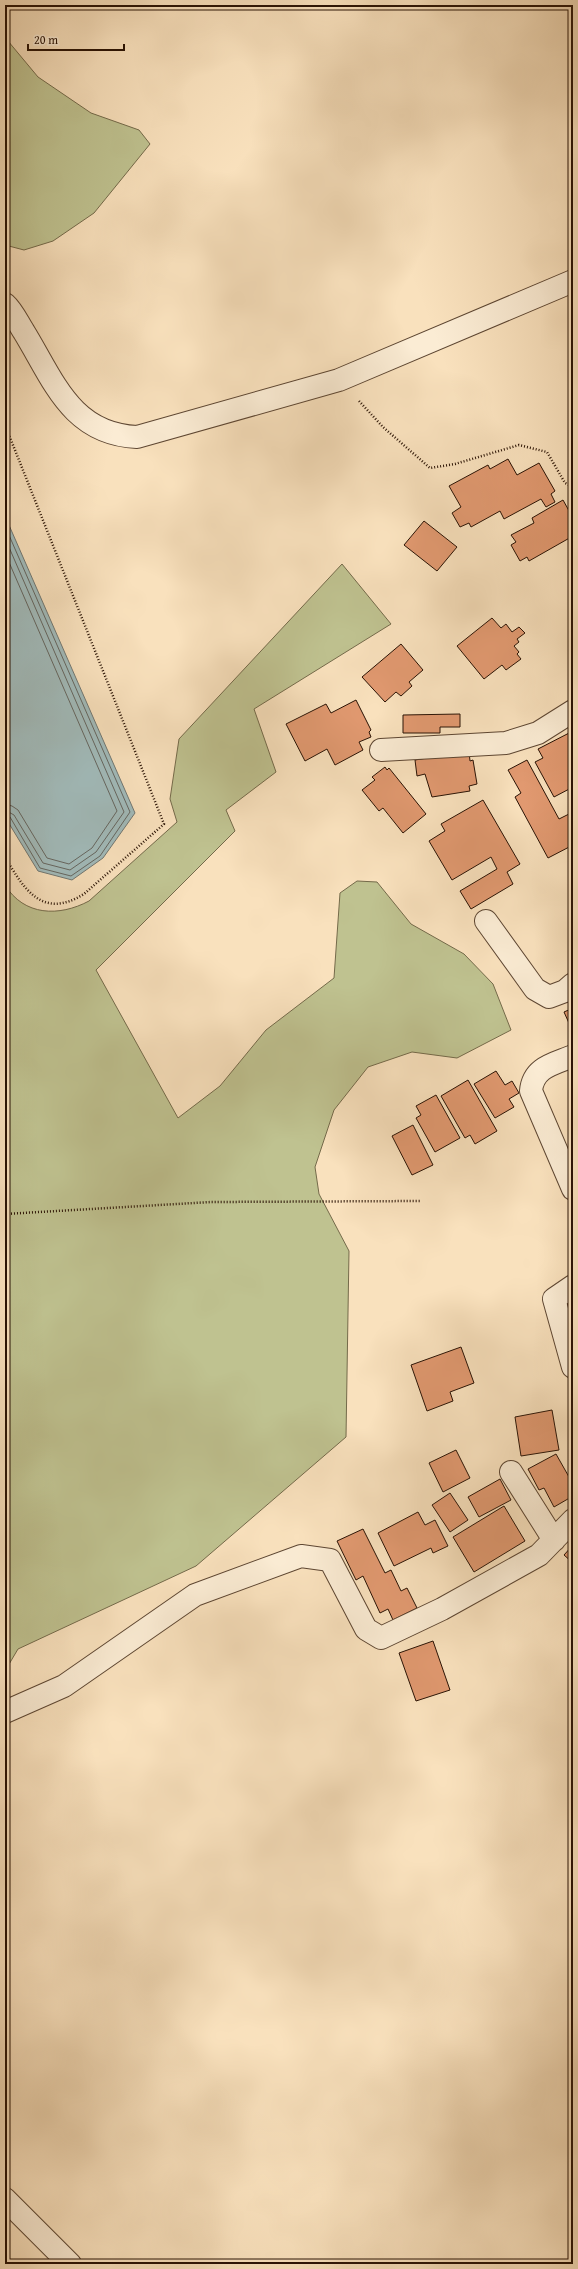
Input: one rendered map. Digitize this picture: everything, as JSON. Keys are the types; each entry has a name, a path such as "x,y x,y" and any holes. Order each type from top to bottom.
{"street":[{"path":"5,304 74,411 101,430 118,436 137,437 340,380 573,281"},
{"path":"381,750 506,743 538,733 573,711"},
{"path":"486,921 534,989 549,997 565,991 573,984"},
{"path":"573,1056 539,1071 532,1082 531,1091 573,1189"},
{"path":"573,1286 554,1299 573,1367"},
{"path":"511,1472 554,1540"},
{"path":"5,1712 64,1686 195,1595 301,1556 330,1560 366,1629 381,1638 442,1609 539,1555 573,1520"},
{"path":"5,2199 70,2264"}],"path":[{"path":"340,380 383,427 430,468 455,464 519,445 547,452 565,483 573,487"},
{"path":"5,425 164,824 84,894 67,902 49,902 30,894 22,886 5,857"},
{"path":"5,1214 211,1202 421,1201"}],"green space":[{"path":"5,33 8,41 38,77 91,113 139,130 150,144 94,213 53,241 24,250 5,245"},
{"path":"342,564 391,624 254,709 276,772 226,810 235,831 96,970 178,1118 220,1086 266,1030 334,978 340,893 357,881 377,882 411,924 464,954 493,984 511,1030 457,1058 412,1052 368,1067 334,1110 315,1167 319,1194 349,1251 346,1437 196,1566 18,1649 5,1671 5,885 22,903 32,908 43,911 54,911 66,910 78,906 89,901 177,822 170,799 179,739"}],"water":[{"path":"5,516 135,813 103,858 72,880 38,871 5,817"}],"building":[{"path":"508,459 517,475 539,463 555,491 551,494 555,502 546,507 541,499 504,519 500,511 471,527 469,523 460,527 452,513 461,507 449,486 488,465 490,469"},
{"path":"563,500 573,518 573,536 529,561 527,557 520,561 511,545 516,542 511,535 534,523 532,518"},
{"path":"424,521 457,547 437,571 404,545"},
{"path":"492,618 501,628 506,624 512,632 519,627 525,633 517,639 519,642 514,646 519,652 517,654 521,659 506,670 502,665 484,679 457,646"},
{"path":"401,644 423,670 409,682 412,686 401,696 396,692 385,702 362,677"},
{"path":"356,700 371,730 369,732 371,737 359,742 363,750 335,765 327,749 305,761 286,724 326,704 331,713"},
{"path":"460,714 460,727 440,727 440,733 403,733 403,715"},
{"path":"573,731 573,787 554,797 535,762 543,758 538,749"},
{"path":"469,751 470,761 473,760 477,784 469,786 470,791 432,797 425,774 417,776 415,760"},
{"path":"527,760 559,819 573,812 573,845 548,858 515,797 521,793 508,770"},
{"path":"385,767 387,770 389,768 426,814 403,833 383,808 379,811 362,790 375,780 372,777"},
{"path":"483,800 520,864 507,872 513,884 471,909 460,891 497,869 491,857 452,880 429,841 445,831 441,824"},
{"path":"573,1008 573,1032 564,1012"},
{"path":"496,1071 505,1085 512,1081 519,1093 509,1099 514,1107 495,1118 474,1084"},
{"path":"468,1080 497,1131 475,1144 470,1135 465,1138 441,1096"},
{"path":"436,1095 460,1138 435,1152 416,1118 421,1115 416,1106"},
{"path":"413,1125 433,1165 412,1175 392,1136"},
{"path":"573,1299 573,1327 562,1304"},
{"path":"461,1347 474,1383 450,1392 453,1401 427,1411 411,1365"},
{"path":"552,1410 559,1450 521,1456 515,1417"},
{"path":"456,1450 470,1478 443,1492 429,1463"},
{"path":"556,1454 573,1484 573,1496 554,1507 544,1488 539,1490 528,1469"},
{"path":"500,1479 511,1500 479,1517 468,1497"},
{"path":"450,1493 468,1520 450,1532 432,1505"},
{"path":"504,1506 525,1541 474,1572 453,1537"},
{"path":"418,1512 425,1525 435,1520 448,1546 433,1553 431,1548 394,1566 378,1533"},
{"path":"363,1529 385,1573 391,1570 401,1591 407,1588 417,1608 393,1620 388,1609 380,1613 363,1576 356,1580 337,1541"},
{"path":"573,1545 573,1563 564,1555"},
{"path":"433,1641 450,1690 416,1701 399,1653"}]}
